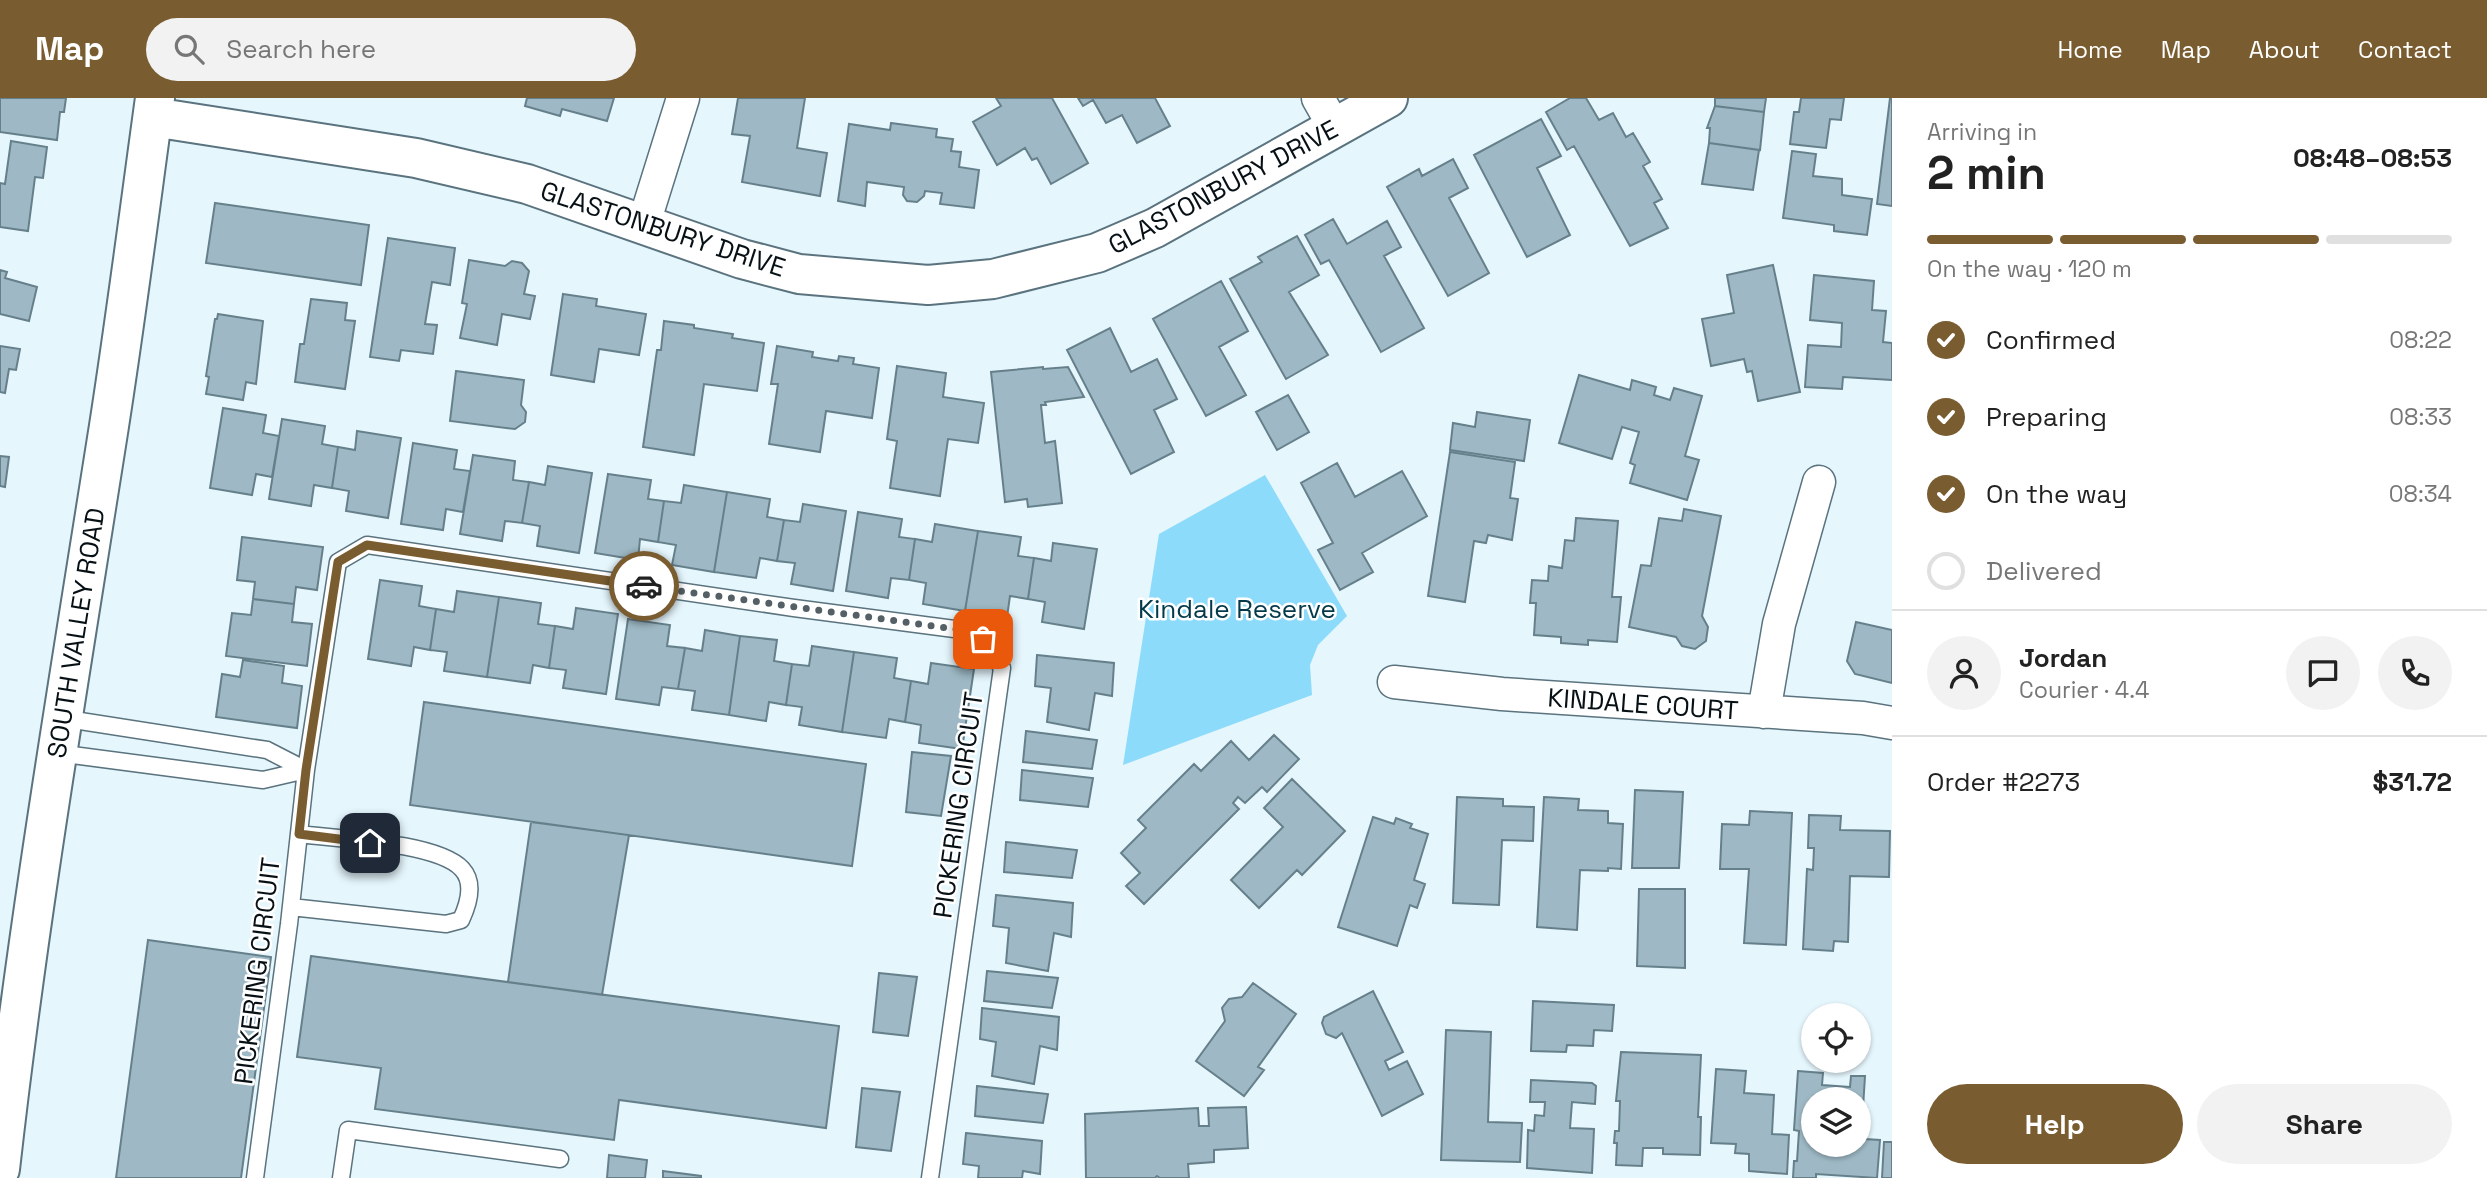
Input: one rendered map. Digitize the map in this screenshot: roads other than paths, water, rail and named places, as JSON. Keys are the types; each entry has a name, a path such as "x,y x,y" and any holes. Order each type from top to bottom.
{"street":[{"path":"644,223 683,98"},
{"name":"GLASTONBURY DRIVE","path":"154,107 416,158 527,184 742,259 799,274 928,285 993,279 1097,253 1155,228 1327,113 1388,98"},
{"name":"SOUTH VALLEY ROAD","path":"0,1169 15,1033 109,424 154,107"},
{"path":"1764,712 1779,624 1819,482"},
{"name":"KINDALE COURT","path":"1394,682 1502,694 1863,718 1892,723"}],"lane":[{"name":"PICKERING CIRCUIT","path":"255,1178 291,907 306,770 338,562 367,545 962,630 983,639 1002,668 930,1178"},
{"path":"59,735 267,750 306,770"},
{"path":"59,735 264,780 306,770"},
{"path":"291,907 446,924 461,920 467,906 469,887 464,870 446,857 417,849 299,834"},
{"path":"341,1178 348,1130 560,1159"}],"park label":[{"name":"Kindale Reserve","path":"1237,609"}]}
